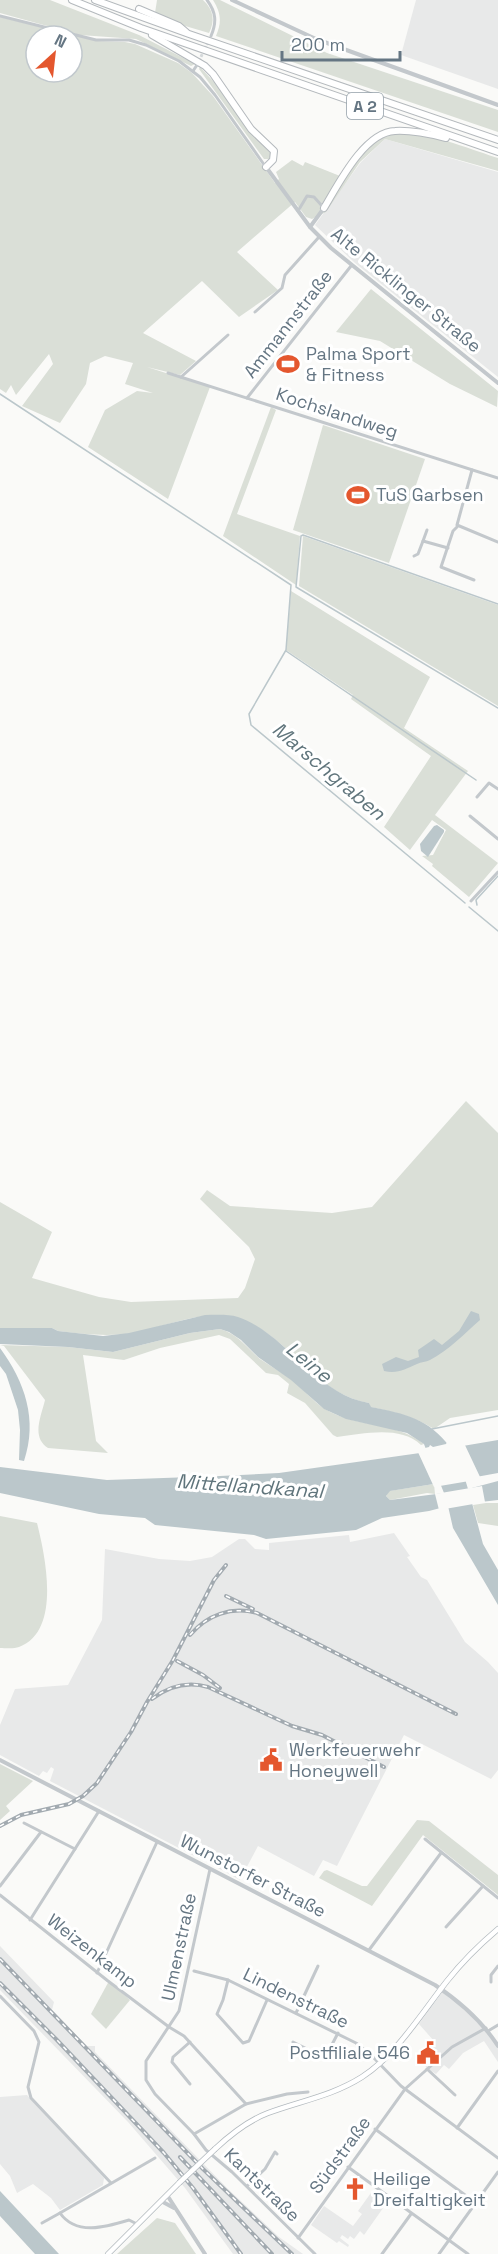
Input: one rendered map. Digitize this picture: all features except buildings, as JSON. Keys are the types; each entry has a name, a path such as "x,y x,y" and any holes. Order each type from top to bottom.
{"highway":[{"name":"A 2","path":"72,0 141,28 498,152"},
{"name":"A 2","path":"95,0 498,140"},
{"path":"139,9 179,26 189,34"},
{"path":"141,28 205,66 213,74 251,129 273,151 273,160 266,167"},
{"path":"324,208 350,166 365,147 383,134 394,130 433,134 478,146"}],"main road":[{"path":"108,2254 179,2183 245,2124 268,2113 336,2091 362,2077 380,2063 403,2038 470,1954 498,1929"}],"street":[{"path":"207,0 215,16 211,36"},
{"path":"232,0 316,39 498,105"},
{"name":"Alte Ricklinger Straße","path":"0,16 96,39 125,39 138,42 164,53 193,71 215,95 319,237 351,266 498,383"},
{"path":"193,71 197,65"},
{"path":"298,211 307,196 314,197 324,208 310,227"},
{"path":"255,312 282,288 285,275 319,237"},
{"name":"Ammannstraße","path":"247,398 351,266"},
{"path":"181,377 228,335"},
{"name":"Kochslandweg","path":"168,374 498,478"},
{"path":"458,526 457,521 472,470"},
{"path":"458,526 498,542"},
{"path":"458,526 453,531 441,567 474,580"},
{"path":"414,556 418,554 427,530"},
{"path":"423,541 448,548"},
{"path":"477,797 489,783 498,789"},
{"path":"470,816 498,839"},
{"path":"471,901 498,872"},
{"name":"Wunstorfer Straße","path":"0,1760 441,1989 487,2030 498,2046"},
{"path":"30,1920 99,1811"},
{"path":"24,1823 75,1849"},
{"path":"0,1886 42,1832"},
{"path":"425,1839 498,1898"},
{"path":"97,1973 157,1842"},
{"path":"369,1951 441,1853"},
{"name":"Ulmenstraße","path":"210,1869 179,2011 169,2027 190,2042 246,2104"},
{"path":"446,1927 483,1886"},
{"name":"Weizenkamp","path":"0,1895 169,2027"},
{"path":"296,2013 318,1966"},
{"path":"491,1982 491,1975 498,1966"},
{"name":"Lindenstraße","path":"194,1971 228,1980 364,2048 405,2089 498,2158"},
{"path":"228,1980 217,2014 243,2043 249,2041 267,1999"},
{"path":"0,1996 34,2031 39,2042 28,2087 31,2098 111,2183"},
{"name":"Südstraße","path":"298,2238 405,2089 452,2047 498,2025"},
{"name":"Kantstraße","path":"169,2027 146,2061 146,2080 155,2094 194,2133 212,2156 247,2186 315,2254"},
{"path":"293,2042 325,2058 338,2033"},
{"path":"190,2042 172,2060 172,2065 190,2084"},
{"path":"427,2069 456,2095"},
{"path":"457,2128 498,2071"},
{"path":"194,2133 246,2104 287,2094 308,2092"},
{"path":"375,2129 476,2203"},
{"path":"247,2186 266,2169 275,2152 277,2154"},
{"path":"42,2223 155,2158"},
{"path":"348,2167 468,2254"},
{"path":"439,2254 498,2172"},
{"path":"167,2195 205,2254"},
{"path":"161,2201 175,2209"},
{"path":"60,2213 66,2223 73,2226 105,2227 129,2220 138,2226"},
{"path":"382,2254 411,2213"}],"shaded area":[{"path":"0,0 50,0 139,35 195,64 191,66 136,39 84,35 84,24 40,24 0,13"},
{"path":"157,0 203,0 212,16 209,33 175,23 155,13"},
{"path":"213,0 220,0 327,53 498,110 498,132 216,36 220,18"},
{"path":"416,0 498,0 498,89 401,55"},
{"path":"0,17 28,24 24,24 24,84 84,84 84,38 135,44 178,63 192,73 213,96 275,183 279,179 276,172 292,160 303,166 305,162 340,176 373,144 385,136 396,133 409,133 458,144 498,158 498,171 385,139 360,162 326,212 312,219 306,217 295,202 237,252 278,290 239,317 202,281 143,333 196,361 180,375 147,367 210,387 168,499 88,447 105,410 137,391 153,393 125,384 133,363 105,356 90,363 86,384 60,423 22,406 53,364 49,354 16,395 11,385 6,393 0,389"},
{"path":"200,67 215,81 251,132 270,151 269,159 264,159 199,69"},
{"path":"385,139 498,172 498,377 355,263 315,225 361,162"},
{"path":"371,289 498,391 497,407 450,384 380,341 336,332"},
{"path":"271,407 276,410 237,514 300,536 296,585 223,536"},
{"name":"TuS Garbsen","path":"323,425 425,459 389,563 293,530"},
{"path":"303,536 498,605 498,706 299,586"},
{"path":"291,591 430,677 404,728 468,771 435,815 498,863 469,897 422,856 433,855 446,830 432,820 410,850 384,827 431,756 351,699 353,695 286,650"},
{"path":"466,1101 498,1133 498,1410 450,1418 434,1429 411,1418 370,1407 369,1403 336,1391 267,1333 235,1317 222,1315 196,1317 132,1333 113,1335 58,1331 52,1328 0,1328 0,1202 52,1232 32,1278 99,1297 131,1302 238,1298 245,1288 255,1259 249,1247 200,1199 207,1190 230,1206 332,1213 372,1207"},
{"path":"220,1329 237,1338 260,1359 291,1379 325,1409 349,1419 401,1432 424,1444 421,1445 403,1435 392,1433 337,1437 333,1435 305,1403 287,1393 289,1384 278,1375 266,1373 230,1339 219,1335 160,1348 124,1360 83,1355 96,1441 108,1453 48,1448 40,1438 39,1432 45,1400 4,1346 0,1345 68,1347 113,1352 190,1333"},
{"path":"434,1484 435,1494 427,1493 390,1500 386,1496 389,1491"},
{"path":"498,1503 498,1526 478,1523 473,1505"},
{"path":"0,1516 37,1523 44,1554 46,1609 41,1625 32,1638 15,1648 0,1648"},
{"path":"394,1533 410,1556 407,1557 421,1577 427,1580 465,1642 498,1673 498,1770 491,1779 404,1735 337,1866 323,1860 314,1876 258,1846 240,1880 218,1868 217,1864 211,1861 213,1856 211,1854 209,1857 205,1855 200,1859 50,1781 54,1769 51,1767 47,1773 43,1771 39,1776 0,1755 0,1725 15,1689 68,1685 102,1620 105,1549 159,1559 190,1561 212,1557 239,1539 245,1539 255,1549 269,1550 269,1543 349,1535 350,1542"},
{"path":"0,1764 33,1781 6,1806 10,1811 0,1820"},
{"path":"417,1820 429,1821 498,1875 498,1895 423,1835 372,1906 319,1878 327,1870 362,1886 367,1886"},
{"path":"0,1946 54,2002 52,2010 87,2046 95,2046 95,2052 227,2188 279,2237 303,2254 233,2254 185,2188 128,2122 0,1990"},
{"path":"109,1981 130,2000 106,2029 91,2014"},
{"path":"443,1991 478,2021 498,2046 498,2062 484,2041 463,2053 449,2069 444,2065 436,2074 427,2068 417,2056 434,2041 419,2024"},
{"path":"27,2095 104,2178 103,2185 60,2210 51,2198 33,2184 17,2193 10,2176 0,2164 0,2097"},
{"path":"373,2190 388,2201 364,2235 360,2231 354,2239 350,2236 348,2239 342,2235 340,2238 349,2245 348,2247 339,2241 337,2243 311,2225 324,2206 353,2226 362,2214 358,2211"},
{"path":"157,2218 175,2223 196,2254 117,2254"}],"water":[{"path":"437,825 444,832 428,857 421,851 420,844"},
{"path":"471,1311 479,1314 480,1320 444,1352 430,1360 401,1370 384,1371 382,1364 396,1357 408,1361 419,1357 418,1350 434,1339 442,1345 459,1331"},
{"name":"Mittellandkanal","path":"205,1315 238,1317 272,1336 333,1389 350,1398 369,1403 371,1407 416,1419 434,1430 451,1448 498,1440 498,1473 465,1479 468,1489 498,1481 498,1500 472,1503 483,1544 498,1570 498,1605 453,1528 448,1506 382,1518 356,1530 266,1539 254,1535 155,1525 145,1518 99,1514 0,1493 0,1467 107,1480 279,1473 427,1452 424,1444 407,1433 346,1419 324,1409 291,1380 258,1357 241,1340 220,1329 190,1333 113,1352 68,1347 0,1344 0,1328 52,1328 58,1331 103,1336 129,1333","holes":["440,1483 444,1493 390,1500 386,1496 390,1491"]},
{"path":"0,1348 16,1374 27,1402 30,1431 24,1461 19,1460 18,1410 6,1374 0,1366"},
{"path":"0,2191 59,2254 35,2254 0,2216"}],"pier":[{"path":"447,1442 452,1445 464,1443 481,1479 434,1487 417,1450"},
{"path":"482,1486 485,1502 439,1510 435,1494"}],"waterway":[{"name":"Marschgraben","path":"0,394 291,585 286,650 249,714 251,725 465,903"},
{"path":"498,604 301,536 296,587 498,708"},
{"path":"286,651 476,780"},
{"path":"477,905 476,900 498,876"},
{"name":"Marschgraben","path":"469,907 498,931"},
{"path":"432,1429 498,1416"}],"tunnel":[{"path":"199,61 209,40"}],"railway":[{"path":"0,1826 21,1815 69,1804 83,1796 97,1783 131,1732 173,1660 214,1580 226,1565"},
{"path":"226,1596 253,1609"},
{"path":"190,1635 204,1622 220,1614 238,1611 257,1613 456,1714"},
{"path":"177,1661 203,1675 220,1688"},
{"path":"152,1699 178,1686 208,1687 292,1726 322,1735 384,1767"},
{"path":"0,1959 203,2169 292,2254"},
{"path":"0,1983 164,2153 193,2188 241,2254"},
{"path":"180,2157 272,2254"}],"place":[{"name":"Palma Sport & Fitness","path":"288,364"},
{"name":"TuS Garbsen","path":"358,495"},
{"name":"Werkfeuerwehr Honeywell","path":"271,1760"},
{"name":"Postfiliale 546","path":"428,2053"},
{"name":"Heilige Dreifaltigkeit","path":"355,2189"}],"water label":[{"name":"Leine","path":"309,1362"}]}
